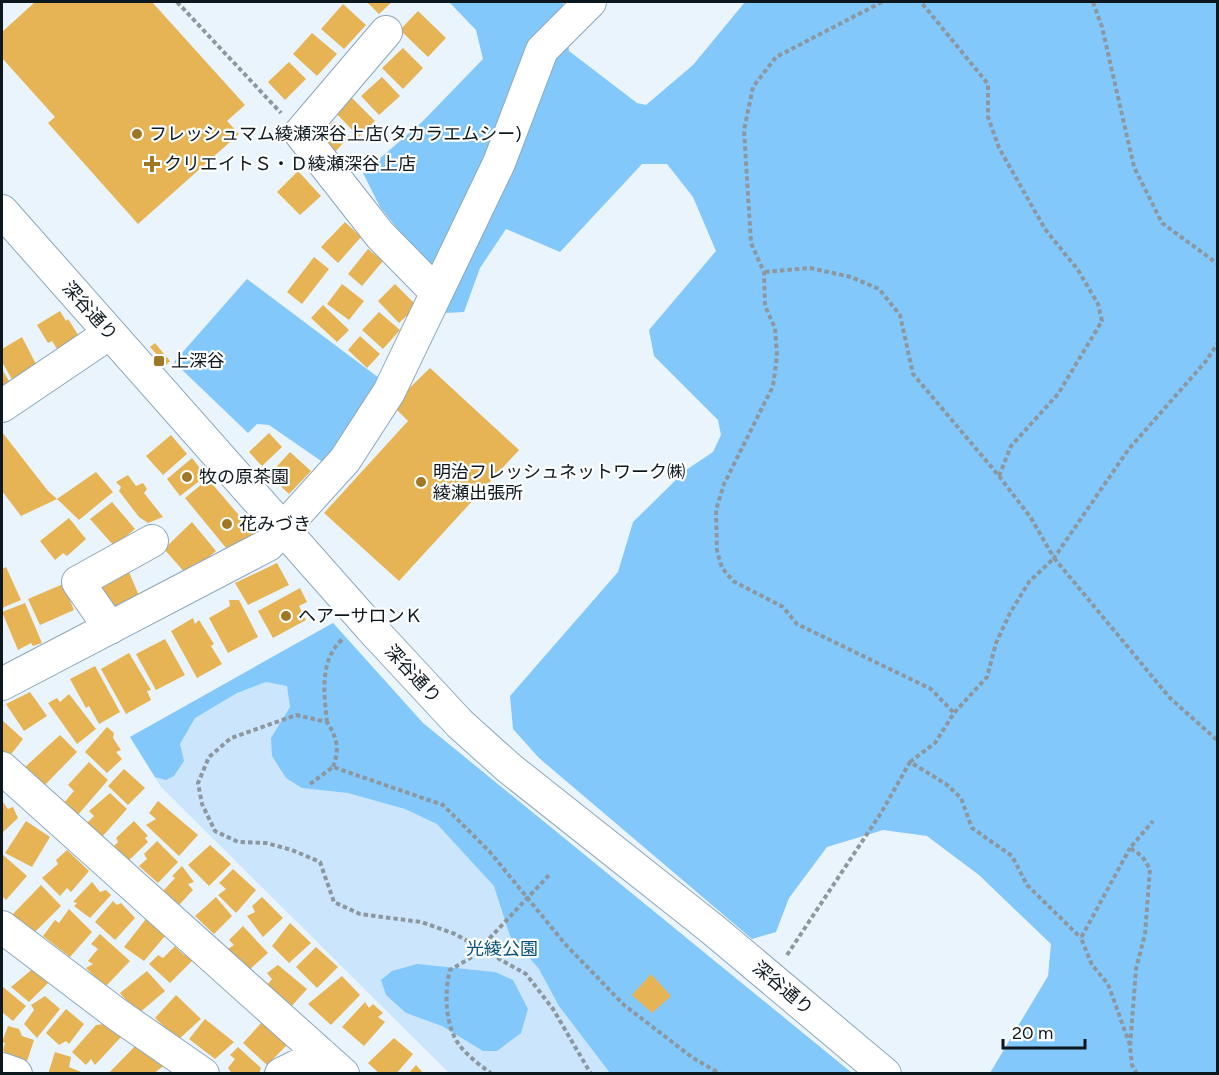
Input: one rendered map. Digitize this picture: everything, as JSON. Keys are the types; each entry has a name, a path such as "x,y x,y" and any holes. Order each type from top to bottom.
{"street":[{"path":"2,684 268,545 345,460 389,392 499,163 542,50 590,2"},
{"path":"386,32 300,133 380,235 436,292"},
{"name":"深谷通り","path":"2,211 370,627 460,724 508,768 770,977 885,1074"},
{"path":"2,405 110,333"},
{"path":"110,628 78,582 152,542"},
{"path":"2,768 332,1064"},
{"path":"2,927 118,1015 203,1074"},
{"path":"280,1074 332,1064"},
{"path":"2,1069 16,1074"}],"path":[{"path":"177,2 300,133"},
{"path":"882,2 776,57 753,87 744,130 752,243 764,272 765,306 775,328 777,356 773,386 723,484 716,510 717,551 722,568 733,581 783,607 797,624 931,689 954,713"},
{"path":"921,2 988,84 988,117 999,148 1045,229 1078,270 1098,304 1102,321 1058,394 1011,446 999,476"},
{"path":"1093,2 1102,27 1134,167 1162,223 1218,264"},
{"path":"764,272 810,268 851,277 879,289 900,315 913,374 999,476 1031,518 1054,558 1170,698 1218,741"},
{"path":"770,977 881,813 910,762 935,743 954,713 987,677 996,643 1029,582 1054,558 1128,450 1218,343"},
{"path":"310,784 333,767 339,753 336,736 327,722 323,689 325,671 333,647 346,637"},
{"path":"327,722 296,715 231,738 209,757 198,783 202,804 215,831 238,842 266,843 292,850 320,862 334,902 360,914 422,922 481,947 526,974 553,1009 591,1074"},
{"path":"910,762 946,784 961,798 972,828 1012,856 1027,885 1081,938 1092,965 1108,984 1137,1074"},
{"path":"333,767 443,805 489,851 566,945 624,1005 693,1058 721,1074"},
{"path":"1081,938 1130,848 1153,821"},
{"path":"1130,848 1142,856 1150,869 1145,934 1136,969 1130,1047"},
{"path":"492,1074 459,1045 450,1020 445,988 450,970 472,957 549,875"}],"green space":[{"name":"光綾公園","path":"333,623 423,723 852,1073 449,1073 161,787 130,737"}],"shaded area":[{"path":"449,2 563,2 569,51 637,103 646,105 693,65 745,2 1217,2 1217,1073 990,1073 1048,976 1051,944 979,875 927,836 883,830 827,847 789,898 776,932 752,939 539,758 513,729 510,696 618,572 633,522 686,470 713,452 721,435 718,420 654,356 649,330 716,251 693,197 667,164 642,164 560,252 506,229 480,268 464,312 445,313 427,295 417,253 380,207 363,173 422,122 483,59 476,30"},
{"path":"247,279 383,381 327,465 269,425 257,424 248,433 174,362"},
{"path":"333,623 423,723 852,1073 610,1073 559,1006 539,969 510,936 494,886 437,824 405,809 348,793 302,788 286,778 272,756 271,738 290,707 287,686 266,682 237,693 195,718 180,744 184,761 174,776 166,780 155,777 130,737"},
{"path":"417,964 495,972 513,980 528,1009 521,1033 497,1051 483,1051 442,1026 406,1013 386,995 381,980 392,971"}],"building":[{"path":"35,2 152,2 245,105 227,121 239,134 138,224 48,123 55,117 2,58 2,32"},
{"path":"367,2 392,2 379,14"},
{"path":"343,4 366,25 344,49 321,29"},
{"path":"418,11 446,38 428,57 400,30"},
{"path":"312,33 337,54 317,76 293,54"},
{"path":"403,48 423,68 403,89 382,68"},
{"path":"289,62 306,79 285,100 268,82"},
{"path":"382,77 400,96 379,115 361,96"},
{"path":"350,96 375,121 359,137 335,112"},
{"path":"334,122 349,137 333,154 317,140"},
{"path":"298,171 321,196 300,215 277,192"},
{"path":"345,222 361,237 338,263 321,247"},
{"path":"368,249 383,261 362,286 348,274"},
{"path":"314,257 329,269 302,304 287,292"},
{"path":"342,284 364,301 349,320 327,304"},
{"path":"395,284 417,306 399,323 378,301"},
{"path":"323,305 349,330 337,342 311,318"},
{"path":"60,311 82,341 61,355 52,341 48,343 37,325"},
{"path":"379,312 400,330 383,349 362,330"},
{"path":"360,336 380,354 367,368 348,350"},
{"path":"22,337 38,368 14,383 2,362 2,349"},
{"path":"155,343 170,361 166,365 150,347"},
{"name":"明治フレッシュネットワーク㈱ 綾瀬出張所","path":"430,368 519,450 399,581 324,513 408,421 392,405"},
{"path":"2,369 9,381 2,386"},
{"path":"2,432 48,491 57,499 21,516 2,491"},
{"path":"269,433 282,447 262,466 249,452"},
{"path":"171,435 187,454 163,475 146,456"},
{"path":"290,452 311,471 289,494 269,475"},
{"name":"牧の原茶園","path":"192,458 206,476 180,496 167,479"},
{"path":"96,472 113,492 79,520 57,499"},
{"path":"128,475 136,486 143,483 147,489 144,493 163,517 148,523 139,517 119,491 121,487 116,482"},
{"path":"208,479 255,534 231,554 185,498"},
{"path":"112,502 135,529 114,546 90,519"},
{"path":"69,518 86,539 67,556 63,553 55,560 40,541"},
{"path":"192,522 216,551 187,575 164,549"},
{"path":"277,563 289,585 248,605 235,583"},
{"path":"6,567 21,600 2,608 2,569"},
{"path":"129,572 140,598 114,609 111,601 106,604 100,589 105,586 104,583"},
{"path":"63,584 74,610 40,625 28,599"},
{"path":"300,588 307,602 299,606 306,620 273,638 258,611"},
{"path":"229,600 239,600 258,637 228,653 209,618 230,606"},
{"path":"25,603 42,643 33,646 31,643 18,650 2,612"},
{"path":"193,618 195,624 199,620 214,644 211,646 222,664 197,678 171,631"},
{"path":"165,639 185,675 156,690 136,654"},
{"path":"129,653 151,690 147,691 151,700 126,714 101,669"},
{"path":"95,666 120,712 99,724 89,706 86,708 70,679"},
{"path":"30,692 47,716 24,731 6,704"},
{"path":"69,694 96,729 77,744 48,703 57,698 60,702"},
{"path":"2,720 23,739 9,757 2,750"},
{"path":"107,727 114,733 113,738 121,750 116,752 122,759 107,773 85,752"},
{"path":"60,735 77,752 44,786 24,768"},
{"path":"89,762 108,780 77,816 63,804 74,791 68,785"},
{"path":"124,769 145,788 128,805 108,786"},
{"path":"110,793 127,809 101,838 86,824 94,816 89,811"},
{"path":"2,801 8,809 13,807 18,818 2,833"},
{"path":"158,801 198,835 179,856 146,825 156,819 149,813"},
{"path":"26,821 50,837 32,867 5,853"},
{"path":"134,821 148,836 145,838 148,842 124,865 110,850 118,842 116,838"},
{"path":"157,841 178,862 158,883 139,866 147,859 144,854"},
{"path":"210,845 231,864 209,886 188,865"},
{"path":"67,850 89,871 71,892 67,888 60,896 42,878 58,864 56,860"},
{"path":"2,854 27,876 6,900 2,896"},
{"path":"182,866 194,882 188,884 193,890 178,906 162,892 175,878 172,876"},
{"path":"233,869 256,890 236,913 218,895 226,889 219,883"},
{"path":"92,882 100,892 106,890 111,895 90,918 74,906 77,903 73,902"},
{"path":"41,885 61,906 34,933 12,915"},
{"path":"216,897 232,916 214,934 195,916"},
{"path":"262,897 283,918 263,937 247,916 255,912 252,906"},
{"path":"113,901 117,905 121,903 135,918 115,940 95,922"},
{"path":"69,909 92,932 70,957 43,936 55,920 59,923"},
{"path":"146,919 165,936 144,961 124,947"},
{"path":"290,923 311,943 289,963 272,946"},
{"path":"243,926 268,953 249,970 228,949 234,945 229,940"},
{"path":"100,934 130,961 105,987 86,968 93,964 88,961 98,949 91,944"},
{"path":"175,946 184,955 189,953 194,959 170,983 149,964 158,955 163,958"},
{"path":"316,947 338,967 317,988 296,967"},
{"path":"278,965 307,989 289,1009 265,987 272,979 267,973"},
{"path":"36,966 50,981 29,1002 11,987"},
{"path":"147,971 165,991 138,1014 120,993"},
{"path":"651,974 671,996 652,1013 632,995"},
{"path":"342,976 360,995 331,1025 308,1004"},
{"path":"3,987 26,1006 13,1021 2,1012"},
{"path":"176,995 201,1019 178,1040 155,1018"},
{"path":"45,996 60,1009 37,1038 24,1024 34,1010 31,1005"},
{"path":"365,1002 369,1008 373,1004 383,1013 378,1017 385,1022 364,1046 342,1027"},
{"path":"66,1009 84,1024 69,1044 66,1041 59,1045 46,1033"},
{"path":"205,1019 234,1042 215,1059 189,1039"},
{"path":"263,1021 289,1043 267,1065 243,1043"},
{"path":"105,1024 122,1036 95,1065 91,1059 86,1065 72,1052 96,1025"},
{"path":"8,1026 19,1029 22,1036 34,1040 26,1064 9,1059 3,1050 5,1043 2,1042"},
{"path":"394,1038 413,1054 396,1074 380,1074 368,1063"},
{"path":"138,1043 166,1064 153,1074 108,1074"},
{"path":"238,1047 261,1068 259,1074 232,1074 228,1068 235,1059 230,1055"},
{"path":"55,1052 71,1057 69,1067 86,1074 48,1074"},
{"path":"416,1065 424,1074 408,1074"}],"place":[{"name":"フレッシュマム綾瀬深谷上店(タカラエムシー)","path":"137,134"},
{"name":"クリエイトＳ・Ｄ綾瀬深谷上店","path":"152,164"},
{"name":"上深谷","path":"159,361"},
{"name":"牧の原茶園","path":"187,477"},
{"name":"明治フレッシュネットワーク㈱ 綾瀬出張所","path":"421,482"},
{"name":"花みづき","path":"227,524"},
{"name":"ヘアーサロンＫ","path":"286,616"}]}
